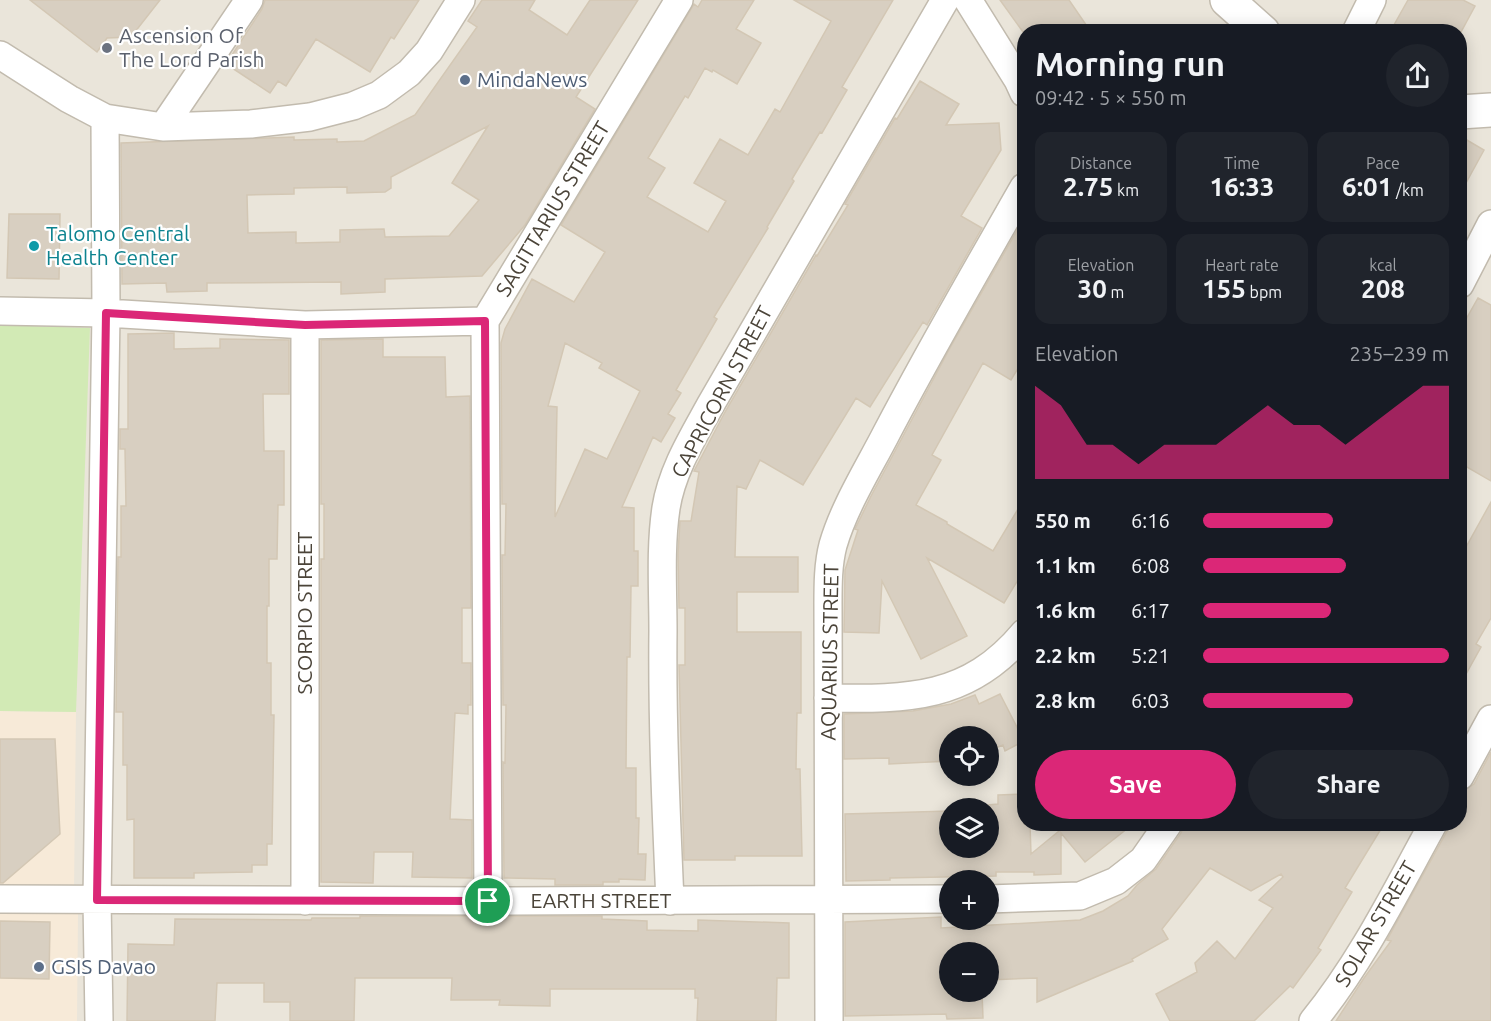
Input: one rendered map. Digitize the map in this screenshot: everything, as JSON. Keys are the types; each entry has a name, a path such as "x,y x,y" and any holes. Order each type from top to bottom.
{"street":[{"path":"163,127 249,0"},
{"path":"0,55 69,99 105,118 163,127 251,124 310,117 353,106 379,95 409,73 429,51 461,0"},
{"name":"SAGITTARIUS STREET","path":"485,321 679,0"},
{"name":"CAPRICORN STREET","path":"670,901 662,722 663,547 666,507 674,478 686,449 711,404 945,0"},
{"path":"968,0 1017,81"},
{"path":"1227,0 1254,24"},
{"path":"1360,24 1372,0"},
{"path":"1467,112 1491,110"},
{"path":"99,1021 97,900 106,313 105,118"},
{"name":"AQUARIUS STREET","path":"829,1021 828,573 833,545 848,509 898,410 1017,199"},
{"path":"1467,270 1491,224"},
{"path":"0,311 106,313 305,325 485,321 488,901"},
{"name":"SCORPIO STREET","path":"305,325 305,901"},
{"path":"828,698 888,699 926,694 982,673 1009,652 1017,642"},
{"path":"1467,763 1491,719"},
{"path":"999,899 1080,896 1116,881 1143,860 1163,831"},
{"name":"SOLAR STREET","path":"1313,1021 1336,993 1362,952 1429,831"},
{"name":"EARTH STREET","path":"0,899 305,901 939,899"}],"shaded area":[{"path":"0,0 1491,0 1491,1021 0,1021"},
{"path":"0,711 76,712 74,891 0,891"},
{"name":"GSIS Davao","path":"0,913 78,913 77,1021 0,1021"}],"green space":[{"path":"0,325 90,328 76,712 0,711"}],"building":[{"path":"30,0 160,0 131,37 107,38 97,52"},
{"path":"265,0 419,0 394,39 391,37 370,72 316,39 286,86 278,81 270,93 226,64 262,9"},
{"path":"482,0 535,0 529,10 567,35 590,0 638,0 576,97 595,109 525,225 482,276 385,279 385,292 341,294 341,282 207,283 207,291 167,292 166,283 122,284 121,143 294,137 294,140 364,141 415,115 477,27 468,21","holes":["488,126 452,183 479,200 449,236 385,237 384,229 340,230 340,242 296,243 296,232 248,233 247,195 294,194 294,188 347,187 347,193 385,192 391,188 391,177"]},
{"path":"702,0 754,0 736,29 761,43 737,84 705,68 688,98 685,96 648,158 665,168 647,197 708,232 726,201 694,183 720,139 748,155 775,109 780,112 831,21 794,0 893,0 842,87 847,90 792,179 794,181 768,228 714,317 717,319 676,390 681,393 668,414 675,418 661,442 653,437 622,507 634,508 634,551 638,551 638,586 631,586 630,657 627,657 626,768 636,768 636,818 639,818 638,854 646,854 645,880 619,879 619,882 603,882 603,885 555,885 555,879 504,878 503,762 505,763 506,705 503,705 502,555 505,555 506,504 502,504 501,343 505,329 532,279 574,302 605,252 561,225 694,4 698,7","holes":["565,343 602,363 599,368 640,391 607,459 585,449 555,517 557,407 548,406"]},
{"path":"1000,0 1069,0 1086,24 1017,24"},
{"path":"1408,0 1463,0 1475,6 1465,24 1394,24"},
{"path":"920,81 959,104 946,125 999,123 1001,150 961,216 982,228 927,325 923,322 870,407 856,398 803,485 760,460 746,489 737,486 735,557 798,557 798,592 737,592 737,632 801,632 801,713 797,713 796,769 800,769 802,856 735,856 735,860 684,860 679,665 685,665 685,608 679,608 678,554 680,521 691,521 699,472 694,471 725,412 816,255 848,205 845,204 895,118 897,119"},
{"path":"1467,140 1484,150 1467,181"},
{"name":"Talomo Central Health Center","path":"9,214 60,214 59,279 7,278"},
{"path":"1017,231 1017,370 1011,380 983,363 932,455 941,460 916,505 993,551 1017,511 1017,582 1004,603 927,558 967,636 921,659 882,581 879,633 844,632 845,570 858,530 855,529 950,348"},
{"path":"1478,298 1491,305 1491,481 1467,467 1467,318"},
{"path":"174,333 174,349 220,348 220,339 289,340 289,394 263,394 264,451 284,451 284,505 278,505 277,559 269,559 269,606 267,606 267,663 271,663 271,715 274,715 272,844 267,844 267,865 252,865 252,872 194,873 194,878 134,878 134,819 127,820 127,765 123,765 123,712 116,712 118,557 121,557 121,506 126,506 125,449 120,449 120,429 128,429 128,334"},
{"path":"383,339 383,357 445,357 446,397 470,396 471,608 462,608 462,663 471,663 471,705 468,705 468,714 455,713 450,819 472,820 472,878 412,877 413,852 374,852 373,883 321,882 321,559 324,559 324,504 321,504 321,340"},
{"path":"1491,502 1491,618 1476,644 1481,647 1467,672 1467,545"},
{"path":"1000,694 1017,727 1017,745 1005,751 1003,745 999,747 999,726 939,726 939,762 889,764 889,758 844,759 844,714 913,711 951,704 975,695 979,704"},
{"path":"0,739 55,739 60,834 3,883 0,883"},
{"path":"1491,752 1491,1021 1336,1021 1391,941 1387,940 1447,831 1467,831 1467,789 1474,784"},
{"path":"1017,794 1017,831 1030,831 1031,854 1059,831 1124,831 1085,862 1061,833 1061,874 1034,875 1034,872 999,872 999,870 939,870 939,877 846,881 845,814 939,811 939,858 999,858 998,795"},
{"path":"1182,831 1380,831 1345,888 1352,892 1318,948 1321,950 1293,988 1290,986 1254,1021 1170,1021 1156,994 1197,972 1195,963 1217,941 1235,959 1273,908 1259,900 1283,877 1281,874 1251,891 1210,868 1162,929 1168,939 1132,959 1133,961 1037,1002 1037,978 999,980 999,942 939,942 939,1002 982,1002 983,1018 947,1019 946,1014 845,1016 845,922 939,917 939,930 999,930 999,925 1080,920 1103,911 1128,896 1156,869"},
{"path":"360,916 602,916 602,919 647,921 647,930 698,931 698,920 789,923 789,978 777,978 776,1021 697,1021 698,998 695,998 695,989 550,989 550,1006 499,1005 500,1000 451,1000 452,978 355,978 354,1021 290,1021 290,1002 264,1002 264,983 217,983 215,1021 127,1021 128,944 174,945 175,919 311,920 312,918 360,918"},
{"path":"0,921 50,922 49,979 0,978"}],"place":[{"name":"Ascension Of The Lord Parish","path":"107,48"},
{"name":"MindaNews","path":"465,80"},
{"name":"Talomo Central Health Center","path":"34,246"},
{"name":"GSIS Davao","path":"39,967"}],"route":[{"path":"106,313 305,325 485,321 488,901 97,900 106,313"}]}
